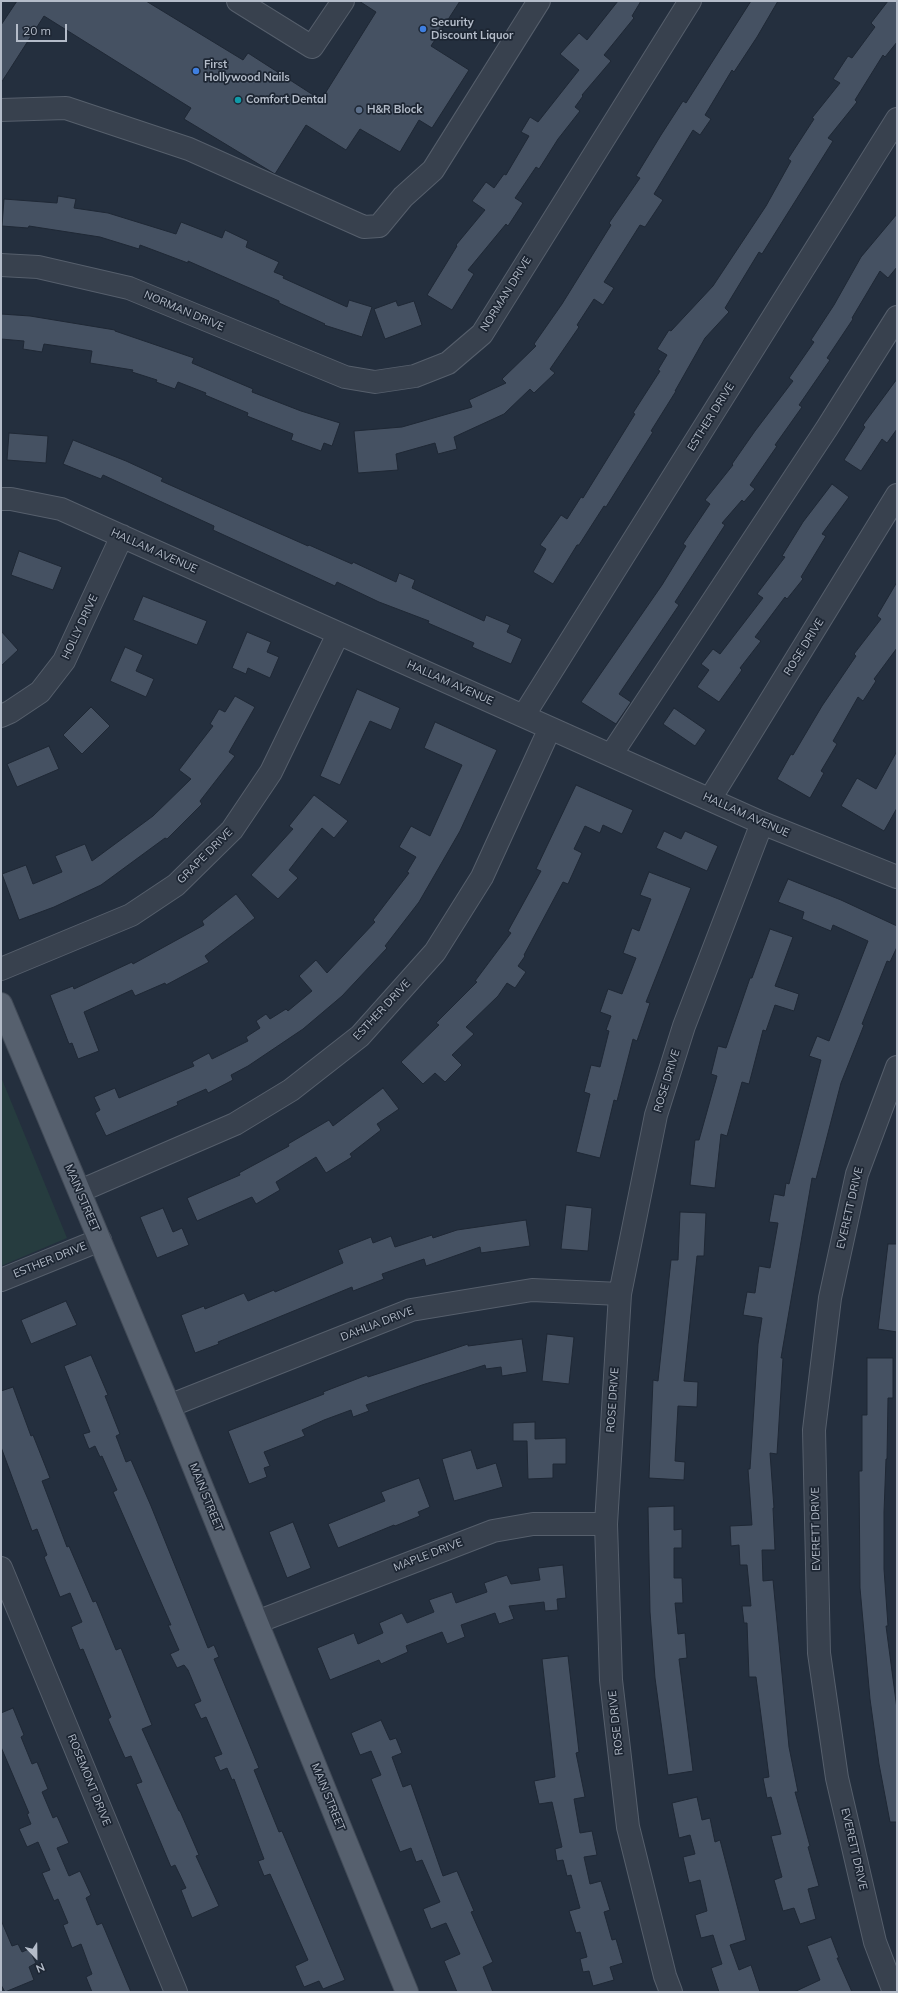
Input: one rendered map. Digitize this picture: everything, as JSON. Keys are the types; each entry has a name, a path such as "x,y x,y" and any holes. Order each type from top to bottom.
{"main road":[{"name":"MAIN STREET","path":"1,1004 169,1406 405,1991"}],"street":[{"path":"238,1 312,47 342,1"},
{"path":"1,110 66,108 189,149 364,227 379,226 403,197 433,170 539,1"},
{"name":"NORMAN DRIVE","path":"1,265 38,267 129,288 345,378 375,382 414,376 448,363 482,334 690,1"},
{"name":"ESTHER DRIVE","path":"524,715 897,119"},
{"path":"611,755 806,460 897,317"},
{"name":"ROSE DRIVE","path":"710,798 897,495"},
{"name":"HALLAM AVENUE","path":"1,499 10,499 61,509 338,634 710,798 762,823 897,877"},
{"name":"HOLLY DRIVE","path":"1,716 10,712 40,692 64,661 122,536"},
{"name":"GRAPE DRIVE","path":"1,969 131,915 176,885 232,830 272,772 338,634"},
{"name":"ESTHER DRIVE","path":"80,1191 235,1124 291,1090 360,1036 435,952 482,878 550,728"},
{"name":"ROSE DRIVE","path":"671,1992 665,1976 628,1827 611,1680 606,1524 620,1294 656,1115 684,1026 762,823"},
{"name":"EVERETT DRIVE","path":"894,1992 876,1942 834,1763 819,1653 814,1430 830,1298 857,1174 897,1067"},
{"name":"ESTHER DRIVE","path":"1,1280 100,1240"},
{"name":"DAHLIA DRIVE","path":"169,1406 411,1310 532,1290 620,1294"},
{"name":"MAPLE DRIVE","path":"257,1622 493,1531 533,1524 606,1524"},
{"name":"ROSEMONT DRIVE","path":"1,1568 176,1992"}],"green space":[{"path":"1,1077 67,1238 1,1266"}],"building":[{"path":"17,1 146,1 243,60 248,53 321,100 376,12 359,1 460,1 431,46 469,70 432,128 419,120 400,152 360,129 346,150 306,125 275,174 184,119 191,108 44,16 1,83 1,25"},
{"path":"618,1 641,1 632,16 634,18 604,55 611,61 582,95 583,96 575,107 580,111 558,139 539,169 536,167 515,198 523,203 508,226 506,224 468,270 474,274 452,310 427,295 457,246 456,245 485,210 472,201 486,182 494,188 504,174 506,175 529,136 521,132 530,117 538,122 579,70 560,54 579,33 587,40"},
{"path":"751,1 778,1 757,37 734,72 732,70 705,115 711,119 700,135 693,130 654,194 663,200 645,227 640,225 604,282 614,288 603,305 594,299 577,325 579,327 550,369 555,373 534,393 530,389 504,414 454,437 457,449 438,454 435,443 396,454 398,470 358,473 354,431 402,427 472,407 469,400 506,383 502,379 536,346 534,344 562,304 611,225 609,223 640,178 636,176 661,135 683,101 686,103"},
{"path":"888,1 897,1 897,42 885,57 883,55 855,100 857,102 828,138 833,141 762,254 759,252 725,308 729,312 705,338 676,391 651,431 653,432 606,507 604,506 579,545 577,545 553,584 533,572 546,549 540,545 561,515 567,519 581,497 583,498 635,414 633,413 660,371 658,370 667,355 657,349 669,330 671,331 713,286 766,206 791,161 788,159 814,119 812,118 840,83 833,79 848,56 852,58 875,27 871,23"},
{"path":"58,196 76,199 74,208 108,213 176,234 181,222 222,238 225,230 248,241 246,247 279,262 274,272 284,276 283,278 347,307 349,300 372,307 362,337 324,325 325,324 279,303 279,301 188,261 188,263 140,245 139,249 100,237 29,226 28,228 2,226 4,199 57,203"},
{"path":"897,214 897,267 888,278 880,271 852,318 853,319 827,358 830,360 799,405 802,407 775,445 777,446 750,485 755,489 744,502 742,500 722,523 725,525 675,602 679,605 619,694 631,702 616,724 581,702 662,585 686,546 683,544 710,504 705,500 733,465 732,464 755,431 793,381 789,378 814,342 811,340 834,305 861,257"},
{"path":"396,301 398,306 414,301 422,325 385,339 374,309"},
{"path":"1,314 30,316 115,330 194,358 192,363 253,389 252,392 301,411 340,423 332,446 324,443 321,451 291,440 293,434 247,416 248,413 205,395 206,393 178,382 175,389 156,382 157,380 132,372 133,370 90,363 92,351 44,344 42,352 23,349 24,341 1,339"},
{"path":"897,379 897,429 887,443 882,439 861,471 844,460 865,427 863,425"},
{"path":"9,433 48,436 46,463 7,460"},
{"path":"73,440 126,461 163,478 161,481 308,546 309,545 352,564 353,562 396,582 399,573 415,580 412,588 484,621 486,615 510,625 507,632 522,639 511,664 472,647 474,643 428,623 429,621 379,602 337,582 335,586 213,530 214,526 103,475 101,479 63,464"},
{"path":"832,484 849,497 822,534 826,536 801,577 803,579 787,599 785,597 755,637 761,641 740,668 742,670 719,702 697,687 709,670 701,664 713,649 720,654 763,598 757,594 785,557 782,556 803,522"},
{"path":"19,551 62,567 53,590 11,575"},
{"path":"897,582 897,648 874,679 876,681 863,701 858,697 833,741 837,744 821,771 824,773 810,798 777,779 791,754 793,755 822,706 856,656 854,654 881,619 877,616"},
{"path":"143,596 207,621 197,645 133,620"},
{"path":"1,631 18,650 1,666"},
{"path":"247,632 271,642 267,652 279,657 270,678 248,668 246,674 232,668"},
{"path":"125,647 143,655 136,671 154,679 146,697 110,681"},
{"path":"357,689 400,708 391,730 370,721 340,785 320,776"},
{"path":"235,696 255,707 229,752 235,756 200,801 202,804 167,839 165,838 101,885 54,907 19,920 2,874 26,865 33,884 62,872 55,856 85,844 92,861 153,816 191,779 179,770 213,726 210,724 219,709 225,712"},
{"path":"91,707 110,726 82,754 63,735"},
{"path":"674,708 706,730 695,746 663,724"},
{"path":"435,722 497,750 460,831 419,902 385,946 387,948 342,996 303,1029 248,1066 231,1075 233,1080 208,1093 206,1089 177,1102 178,1105 106,1136 95,1113 100,1110 94,1097 115,1088 119,1098 194,1066 192,1062 209,1053 212,1059 248,1041 246,1037 260,1028 256,1021 266,1014 270,1019 286,1009 288,1011 312,991 299,976 316,960 327,973 375,922 373,920 409,873 407,872 416,857 399,847 411,826 430,836 462,765 424,748"},
{"path":"49,746 59,769 17,787 7,764"},
{"path":"897,751 897,808 884,831 841,806 857,778 876,789"},
{"path":"576,785 633,810 622,834 603,825 600,833 585,826 574,849 582,853 568,884 563,882 524,955 525,956 518,966 526,972 515,988 507,983 498,996 466,1027 474,1034 452,1055 462,1065 445,1082 435,1073 423,1084 401,1062 439,1025 436,1023 477,982 475,981 511,933 508,931 541,871 536,869"},
{"path":"314,795 348,821 334,838 322,828 289,870 298,878 278,899 251,875 293,829 289,826"},
{"path":"664,831 681,839 685,831 718,846 707,871 656,848"},
{"path":"649,872 691,888 646,1002 650,1003 637,1041 633,1039 617,1101 614,1100 600,1158 576,1152 590,1094 584,1092 591,1065 600,1067 609,1031 606,1030 611,1016 600,1012 608,989 622,994 636,958 623,953 632,928 639,931 651,899 640,895"},
{"path":"788,879 841,900 897,926 897,947 890,962 887,961 862,1024 864,1025 841,1083 816,1179 812,1178 781,1358 783,1358 777,1454 770,1453 775,1550 762,1550 763,1581 773,1580 789,1747 798,1792 795,1792 819,1886 808,1889 816,1919 800,1924 794,1908 783,1911 774,1880 782,1877 771,1836 781,1834 771,1797 767,1798 763,1778 769,1777 756,1677 749,1677 747,1623 744,1623 742,1606 751,1606 747,1565 740,1565 739,1545 731,1546 730,1526 752,1525 748,1469 750,1469 758,1344 762,1318 743,1315 747,1292 755,1293 759,1266 770,1268 778,1223 769,1222 774,1194 784,1196 786,1183 789,1184 821,1060 809,1056 817,1036 829,1041 868,941 833,925 831,931 802,919 804,912 778,902"},
{"path":"236,894 255,918 205,956 209,962 166,985 165,983 135,996 132,990 84,1012 99,1051 78,1059 72,1043 69,1044 50,995 73,986 74,989 132,962 133,964 204,925 202,921"},
{"path":"770,929 793,937 775,986 799,994 794,1011 775,1005 766,1031 763,1030 749,1084 742,1082 727,1136 721,1134 715,1188 690,1185 695,1140 699,1140 717,1076 711,1074 718,1046 726,1048 750,978 752,978"},
{"path":"383,1088 399,1109 377,1124 381,1130 350,1154 352,1157 326,1173 316,1157 276,1182 280,1190 256,1204 252,1197 197,1221 187,1198 240,1175 239,1173 289,1146 288,1144 329,1120 333,1126"},
{"path":"566,1205 592,1208 588,1251 561,1249"},
{"path":"163,1208 173,1232 182,1228 189,1245 157,1258 140,1217"},
{"path":"680,1212 706,1213 704,1256 697,1256 684,1381 698,1382 697,1407 678,1406 675,1461 685,1462 684,1480 649,1478 653,1380 658,1381 671,1260 678,1260"},
{"path":"526,1220 530,1246 481,1253 480,1247 426,1266 424,1259 382,1274 384,1279 353,1291 352,1287 218,1342 219,1344 195,1353 181,1315 204,1306 205,1309 244,1293 248,1301 274,1290 275,1292 343,1263 338,1250 371,1237 373,1243 391,1236 395,1247 432,1235 433,1238 457,1230"},
{"path":"888,1244 897,1244 897,1332 878,1329"},
{"path":"66,1301 77,1325 31,1344 21,1320"},
{"path":"547,1334 574,1337 569,1384 542,1381"},
{"path":"522,1339 527,1372 502,1376 501,1367 486,1369 485,1365 366,1405 369,1411 353,1417 351,1410 324,1420 302,1430 305,1436 264,1452 270,1466 264,1468 267,1477 249,1484 228,1431 324,1394 323,1392 367,1375 368,1377 468,1344 468,1346"},
{"path":"91,1355 108,1395 105,1396 120,1434 116,1436 126,1462 131,1460 208,1648 214,1645 219,1657 214,1659 259,1768 254,1770 279,1832 282,1831 345,1980 323,1989 319,1981 304,1987 295,1966 308,1960 270,1874 264,1876 258,1861 264,1859 234,1779 232,1780 227,1768 220,1771 214,1757 222,1754 206,1717 201,1719 194,1704 201,1701 188,1670 184,1665 177,1668 170,1654 179,1650 168,1625 171,1625 113,1492 117,1490 102,1456 100,1457 95,1446 89,1449 83,1434 90,1432 64,1366"},
{"path":"867,1358 893,1358 893,1398 888,1398 884,1512 884,1569 888,1626 886,1626 897,1709 897,1822 890,1822 879,1764 870,1699 860,1588 859,1471 862,1471 862,1415 867,1415"},
{"path":"13,1387 31,1436 33,1435 50,1478 42,1481 67,1547 69,1546 93,1602 96,1601 116,1650 121,1648 152,1725 142,1729 180,1811 199,1855 196,1856 219,1906 192,1918 181,1890 186,1888 175,1865 171,1867 136,1784 142,1782 131,1756 125,1758 108,1719 111,1717 83,1649 80,1650 71,1627 82,1622 70,1593 60,1597 44,1557 47,1555 37,1529 32,1531 1,1447 1,1391"},
{"path":"535,1422 535,1439 566,1438 566,1464 553,1464 553,1478 528,1479 527,1441 513,1441 513,1423"},
{"path":"471,1450 477,1469 496,1463 503,1487 454,1501 442,1459"},
{"path":"419,1478 430,1507 418,1512 420,1516 338,1548 328,1524 385,1501 381,1492"},
{"path":"674,1506 674,1530 682,1529 682,1548 674,1548 674,1578 682,1578 683,1603 675,1603 678,1634 685,1633 687,1658 679,1659 693,1771 668,1775 655,1678 650,1612 648,1507"},
{"path":"293,1522 311,1568 287,1578 269,1532"},
{"path":"563,1565 566,1598 557,1599 558,1610 545,1611 544,1602 509,1606 514,1619 499,1624 495,1613 461,1625 465,1637 447,1644 442,1632 406,1646 408,1652 381,1664 379,1660 330,1680 317,1648 354,1633 358,1644 383,1633 379,1623 402,1613 407,1623 434,1612 429,1600 452,1592 456,1603 487,1592 484,1583 507,1575 511,1584 540,1580 538,1568"},
{"path":"568,1656 579,1752 576,1753 585,1797 574,1799 580,1833 592,1831 597,1855 584,1857 590,1884 601,1881 610,1910 604,1912 612,1940 616,1939 623,1963 610,1967 614,1980 593,1986 589,1971 583,1972 580,1959 587,1957 580,1932 576,1933 569,1911 580,1908 571,1875 567,1876 563,1860 557,1861 555,1849 562,1847 552,1802 539,1804 534,1781 555,1777 542,1659"},
{"path":"13,1708 24,1735 21,1737 32,1764 37,1762 48,1789 42,1792 53,1818 57,1816 69,1843 57,1848 69,1876 80,1871 91,1895 86,1898 97,1925 102,1923 131,1992 92,1992 86,1977 92,1974 81,1944 72,1948 63,1925 68,1923 58,1899 54,1901 42,1873 50,1870 38,1842 27,1847 19,1829 31,1824 27,1814 29,1813 1,1747 1,1713"},
{"path":"381,1720 390,1740 396,1738 402,1753 392,1757 403,1787 411,1784 443,1876 457,1871 474,1911 471,1912 493,1962 483,1967 493,1992 457,1992 444,1961 460,1954 446,1923 431,1929 423,1909 440,1902 422,1860 416,1862 411,1848 400,1852 371,1779 381,1775 371,1751 360,1755 351,1733"},
{"path":"697,1797 702,1820 710,1818 715,1842 720,1840 746,1940 730,1945 739,1970 751,1965 760,1992 719,1992 711,1968 722,1964 713,1935 701,1938 695,1915 707,1911 700,1880 689,1883 683,1857 695,1854 690,1835 679,1838 672,1803"},
{"path":"1,1920 12,1946 18,1944 22,1952 29,1949 36,1963 29,1967 34,1980 5,1992 1,1985"},
{"path":"831,1937 839,1958 837,1958 852,1992 794,1992 820,1980 807,1946"}],"place":[{"name":"Security Discount Liquor","path":"423,29"},
{"name":"First Hollywood Nails","path":"196,71"},
{"name":"Comfort Dental","path":"238,100"},
{"name":"H&R Block","path":"359,110"}]}
